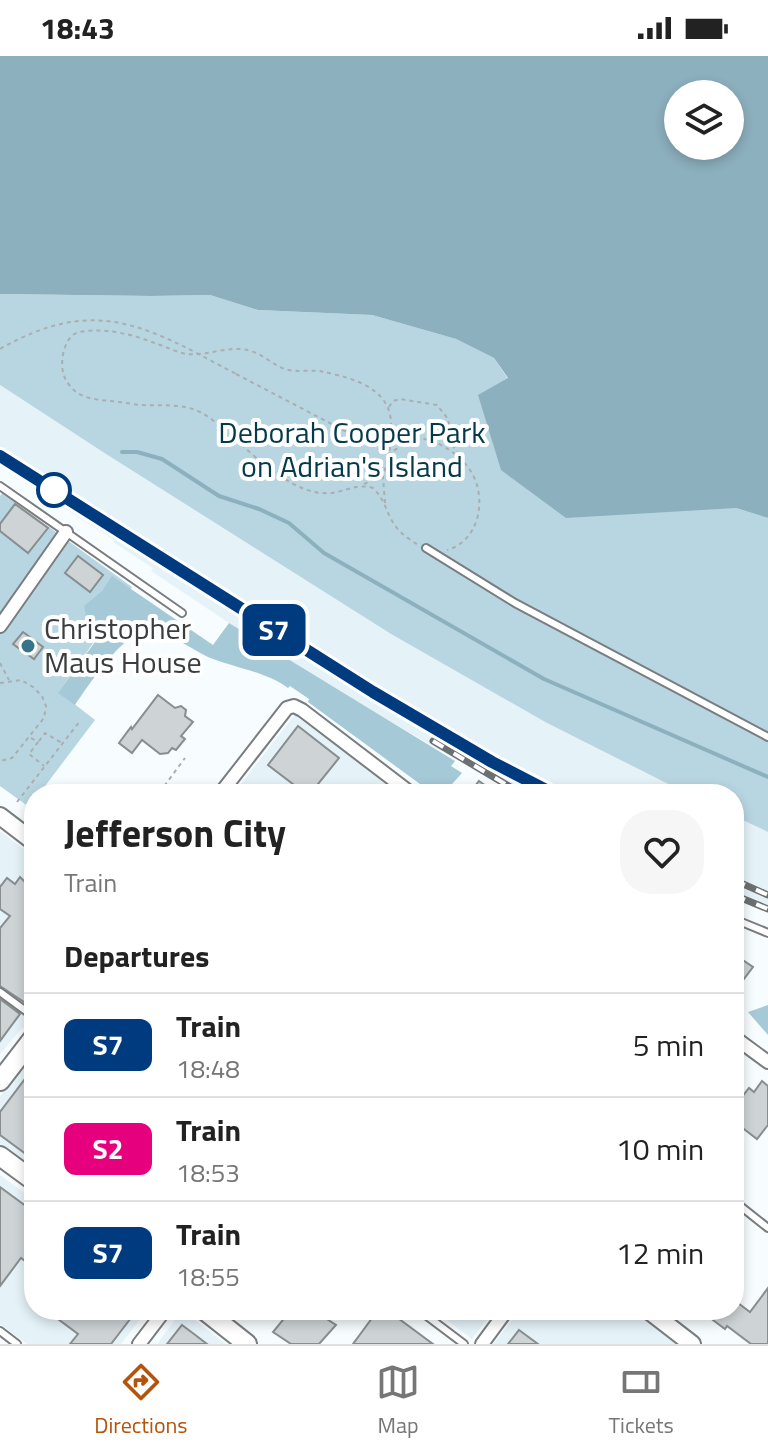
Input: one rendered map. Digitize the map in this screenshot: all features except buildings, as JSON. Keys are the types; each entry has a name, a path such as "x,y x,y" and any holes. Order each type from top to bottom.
{"main road":[{"path":"0,1081 24,1050"},
{"path":"0,1156 24,1174"},
{"path":"217,1320 247,1344"}],"street":[{"path":"0,626 66,532"},
{"path":"228,784 287,708 294,706 399,784"},
{"path":"0,816 24,834"},
{"path":"744,1044 768,1062"},
{"path":"139,1344 157,1320"},
{"path":"482,1344 500,1320"},
{"path":"661,1320 692,1344"}],"lane":[{"path":"0,486 182,613"},
{"path":"426,548 515,603 768,737"},
{"path":"744,923 768,933"},
{"path":"0,992 24,1010"},
{"path":"744,1209 768,1228"},
{"path":"432,1320 464,1344"},
{"path":"0,1331 17,1344"}],"path":[{"path":"0,349 54,325 110,321 137,326 161,335 389,454"},
{"path":"386,464 379,477 359,486 332,493 303,489 285,480 210,418 187,407 137,404 87,397 76,392 64,378 62,366 66,343 74,334 101,331 142,338 187,354 249,350 279,367 319,371 369,387 389,412"},
{"path":"400,399 437,405 448,419 453,446 476,483 478,515 474,529 465,541 452,549 439,551 417,544 399,531 385,503 383,477 389,454 389,405 400,399"},
{"path":"389,454 414,440 423,439 431,440 462,460"},
{"path":"359,486 373,488 385,503"},
{"path":"0,663 9,681"},
{"path":"0,683 21,680 42,696 46,706 44,718 12,758 0,761"},
{"path":"31,784 80,721"},
{"path":"45,766 29,754 45,733 63,744"},
{"path":"29,736 38,742"},
{"path":"166,784 185,758"},
{"path":"17,802 24,793"}],"shaded area":[{"path":"0,56 768,56 768,518 736,508 566,518 501,470 478,395 508,378 494,358 456,339 372,315 258,310 210,295 0,294"},
{"path":"0,385 391,634 547,723 668,784 498,784 229,623 151,571 153,568 114,540 0,467"},
{"path":"112,576 213,645 229,623 455,761 451,766 462,773 452,784 420,784 290,686 288,688 259,674 208,657 158,631 142,632 119,648 75,705 58,693 97,639 88,627 84,606 102,591"},
{"path":"293,717 301,717 388,784 241,784"},
{"path":"744,821 768,832 768,912 744,902"},
{"path":"0,831 24,849 24,1005 0,987"},
{"path":"0,996 24,1015 24,1028 0,1054"},
{"path":"768,1005 768,1035 748,1012"},
{"path":"24,1062 24,1164 0,1146 0,1096"},
{"path":"0,1175 24,1193 24,1320 139,1320 121,1344 27,1344 0,1324"},
{"path":"175,1320 195,1320 226,1344 157,1344"},
{"path":"447,1320 486,1320 472,1339"},
{"path":"512,1320 644,1320 676,1344 493,1344"}],"green space":[{"name":"Deborah Cooper Park on Adrian's Island","path":"0,294 210,295 258,310 372,315 456,339 494,358 508,379 736,508 768,518 768,832 744,821 744,784 668,784 547,723 391,634 0,385"},
{"path":"2,493 132,587 59,692 95,720 47,784 24,784 24,803 0,786"}],"waterway":[{"path":"122,452 137,452 162,459 219,496 289,523 324,553 544,679 768,777"}],"railway":[{"path":"0,456 373,692 535,784"},
{"path":"433,741 505,784"},
{"path":"744,884 768,895"},
{"path":"744,899 768,909"}],"train":[{"name":"S7","path":"0,456 373,692 535,784"}],"place":[{"name":"Christopher Maus House","path":"28,646"}]}
